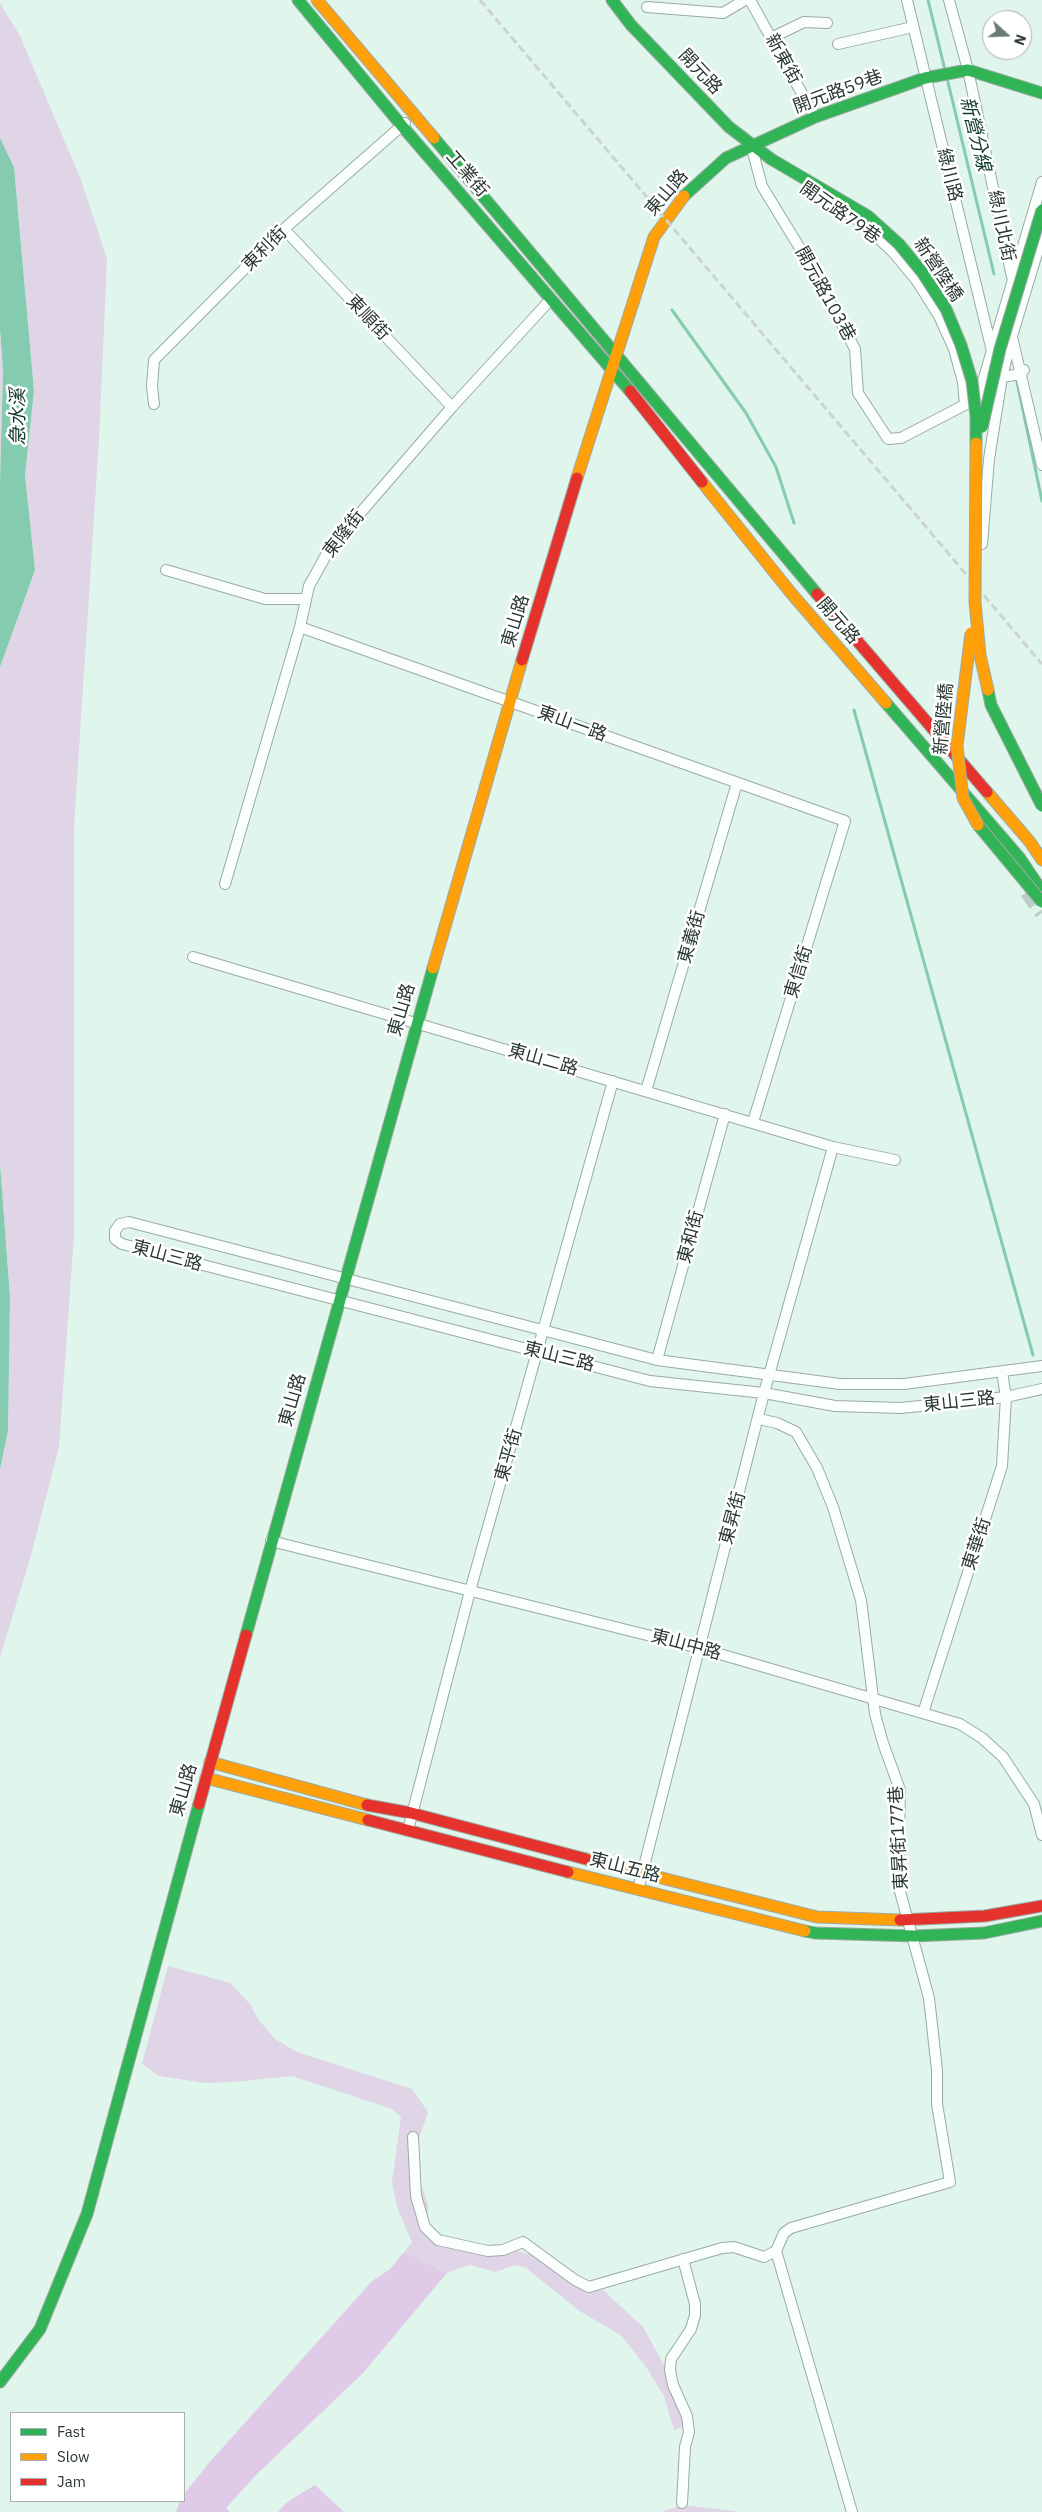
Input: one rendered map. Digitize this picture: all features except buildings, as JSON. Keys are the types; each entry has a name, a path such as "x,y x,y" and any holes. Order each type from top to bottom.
{"street":[{"name":"工業街","path":"298,0 402,126 611,370"},
{"name":"工業街","path":"317,0 616,353"},
{"name":"開元路","path":"612,0 631,25 729,127 771,159"},
{"path":"646,7 723,13 745,0"},
{"name":"新東街","path":"750,0 815,117"},
{"name":"綠川路","path":"907,0 992,350"},
{"name":"綠川北街","path":"949,0 963,71 1012,277"},
{"path":"771,38 804,22 827,24"},
{"path":"838,44 913,27"},
{"name":"開元路59巷","path":"751,145 815,117 925,78 963,71"},
{"path":"963,71 1042,93"},
{"name":"東利街","path":"154,404 152,386 154,360 284,229 414,115"},
{"name":"東山路","path":"0,2382 40,2329 86,2214 344,1280 509,702 586,448 654,237 686,193 726,158 751,145"},
{"name":"開元路103巷","path":"751,145 762,186 812,268 855,349 858,393 888,439 901,438 978,398 1002,377"},
{"name":"開元路79巷","path":"771,159 783,174 863,224 893,252 917,281 938,316 954,349 963,382 965,405"},
{"name":"新營陸橋","path":"771,159 868,216 899,244 922,272 946,309 962,345 972,381 976,416 975,602 980,655 991,705 1042,806"},
{"path":"978,398 1012,277 1042,182"},
{"name":"新營陸橋","path":"976,466 984,418 998,359 1042,210"},
{"name":"東順街","path":"284,229 452,407"},
{"path":"980,560 989,459 1002,377 1012,336 1042,237"},
{"name":"東隆街","path":"225,884 300,628 309,586 330,548 452,407 551,299"},
{"path":"1012,336 1023,372 1042,466"},
{"name":"開元路","path":"616,353 818,595 1024,835 1042,860"},
{"name":"開元路","path":"611,370 785,587 1018,857 1042,892"},
{"path":"1002,377 1023,372"},
{"path":"166,570 265,599 306,599"},
{"name":"新營陸橋","path":"975,602 957,746 958,770 964,798 977,824 1042,902"},
{"name":"東山一路","path":"300,628 845,821"},
{"name":"東義街","path":"646,1090 737,783"},
{"name":"東信街","path":"753,1122 845,821"},
{"name":"東山二路","path":"193,957 833,1147 895,1160"},
{"name":"東平街","path":"408,1830 470,1592 613,1081"},
{"name":"東和街","path":"657,1360 725,1114"},
{"name":"東昇街","path":"638,1890 759,1419 764,1393 771,1374 833,1147"},
{"name":"東山三路","path":"1042,1366 895,1384 840,1384 657,1360 344,1280 129,1222 120,1224 115,1231 116,1239 122,1244 338,1302 538,1351 650,1381 764,1393 835,1406 901,1408 1006,1397 1042,1389"},
{"name":"東華街","path":"923,1713 1002,1466 1006,1397 1002,1372"},
{"path":"759,1419 777,1423 796,1432 817,1468 833,1507 861,1600 874,1700"},
{"name":"東山中路","path":"271,1541 699,1648 960,1724 982,1738 1003,1757 1034,1804 1042,1835"},
{"name":"東昇街177巷","path":"776,2251 784,2232 791,2228 950,2182 937,2104 937,2070 929,1998 914,1936 898,1884 900,1790 883,1743 874,1700"},
{"name":"東山五路","path":"210,1762 367,1805 411,1813 816,1918 908,1920 984,1916 1042,1906"},
{"name":"東山五路","path":"206,1778 638,1890 815,1933 914,1936 984,1933 1042,1921"},
{"path":"413,2137 416,2196 425,2227 438,2240 488,2251 504,2250 523,2242 575,2280 589,2287 722,2248 734,2246 764,2256 776,2251 852,2512"},
{"path":"682,2504 685,2447 689,2432 687,2416 673,2385 670,2370 671,2359 691,2329 695,2315 696,2304 684,2259"}],"shaded area":[{"path":"0,3 20,36 81,180 107,259 99,440 74,827 74,1234 59,1447 31,1555 0,1657 0,1469 8,1431 10,1297 0,1163 0,667 35,570 25,475 34,391 14,167 0,138"},
{"path":"0,329 3,371 0,482"},
{"path":"168,1966 230,1983 250,2004 258,2019 275,2039 297,2052 412,2089 428,2112 416,2147 415,2167 428,2205 428,2227 444,2239 475,2252 496,2246 550,2259 603,2290 643,2327 664,2365 676,2376 693,2423 674,2430 664,2396 648,2370 622,2336 578,2310 525,2267 514,2265 496,2272 469,2265 447,2273 404,2252 412,2242 397,2207 392,2182 401,2117 392,2109 292,2076 205,2083 159,2076 142,2064"},
{"path":"404,2252 447,2273 363,2373 256,2475 226,2508 230,2512 176,2512 180,2502 185,2502 185,2493 208,2464 372,2281 390,2269"},
{"path":"315,2485 344,2512 278,2512 286,2503"},
{"path":"683,2505 741,2512 661,2512"}],"water":[{"name":"急水溪","path":"0,138 14,167 34,391 25,475 35,570 0,667 0,482 3,371 0,329"},
{"path":"0,1163 10,1297 8,1431 0,1469"}],"waterway":[{"name":"新營分線","path":"928,0 945,70"},
{"name":"新營分線","path":"947,78 994,274"},
{"path":"672,310 746,413 776,467 794,523"},
{"name":"新營分線","path":"1017,382 1042,501"},
{"path":"854,710 1033,1355"}],"tunnel":[{"path":"1027,892 1042,913"}],"railway":[{"path":"480,0 1042,664"}],"traffic: fast":[{"path":"298,0 402,126 630,391"},
{"path":"612,0 631,25 729,127 771,159"},
{"path":"684,196 726,158 815,117 925,78 968,70 1042,93"},
{"path":"434,138 817,594"},
{"path":"771,159 868,216 899,244 922,272 946,309 961,345 972,381 976,416 976,443"},
{"path":"982,427 1000,349 1042,210"},
{"path":"988,690 991,705 1042,806"},
{"path":"886,703 1019,857 1042,891"},
{"path":"978,825 1042,902"},
{"path":"246,1635 433,968"},
{"path":"0,2382 40,2329 87,2214 199,1804"},
{"path":"805,1931 815,1933 914,1936 984,1933 1042,1921"}],"traffic: slow":[{"path":"317,0 434,138"},
{"path":"577,478 654,237 684,196"},
{"path":"976,443 975,602 980,655 988,690"},
{"path":"702,482 791,593 886,703"},
{"path":"971,633 957,746 963,798 978,825"},
{"path":"433,968 522,660"},
{"path":"987,792 1030,842 1042,860"},
{"path":"210,1762 367,1805"},
{"path":"206,1778 368,1820"},
{"path":"586,1859 817,1917 900,1920"},
{"path":"568,1872 805,1931"}],"traffic: jam":[{"path":"630,391 702,482"},
{"path":"522,660 577,478"},
{"path":"817,594 987,792"},
{"path":"199,1804 246,1635"},
{"path":"367,1805 411,1813 586,1859"},
{"path":"368,1820 568,1872"},
{"path":"900,1920 985,1916 1042,1906"}]}
